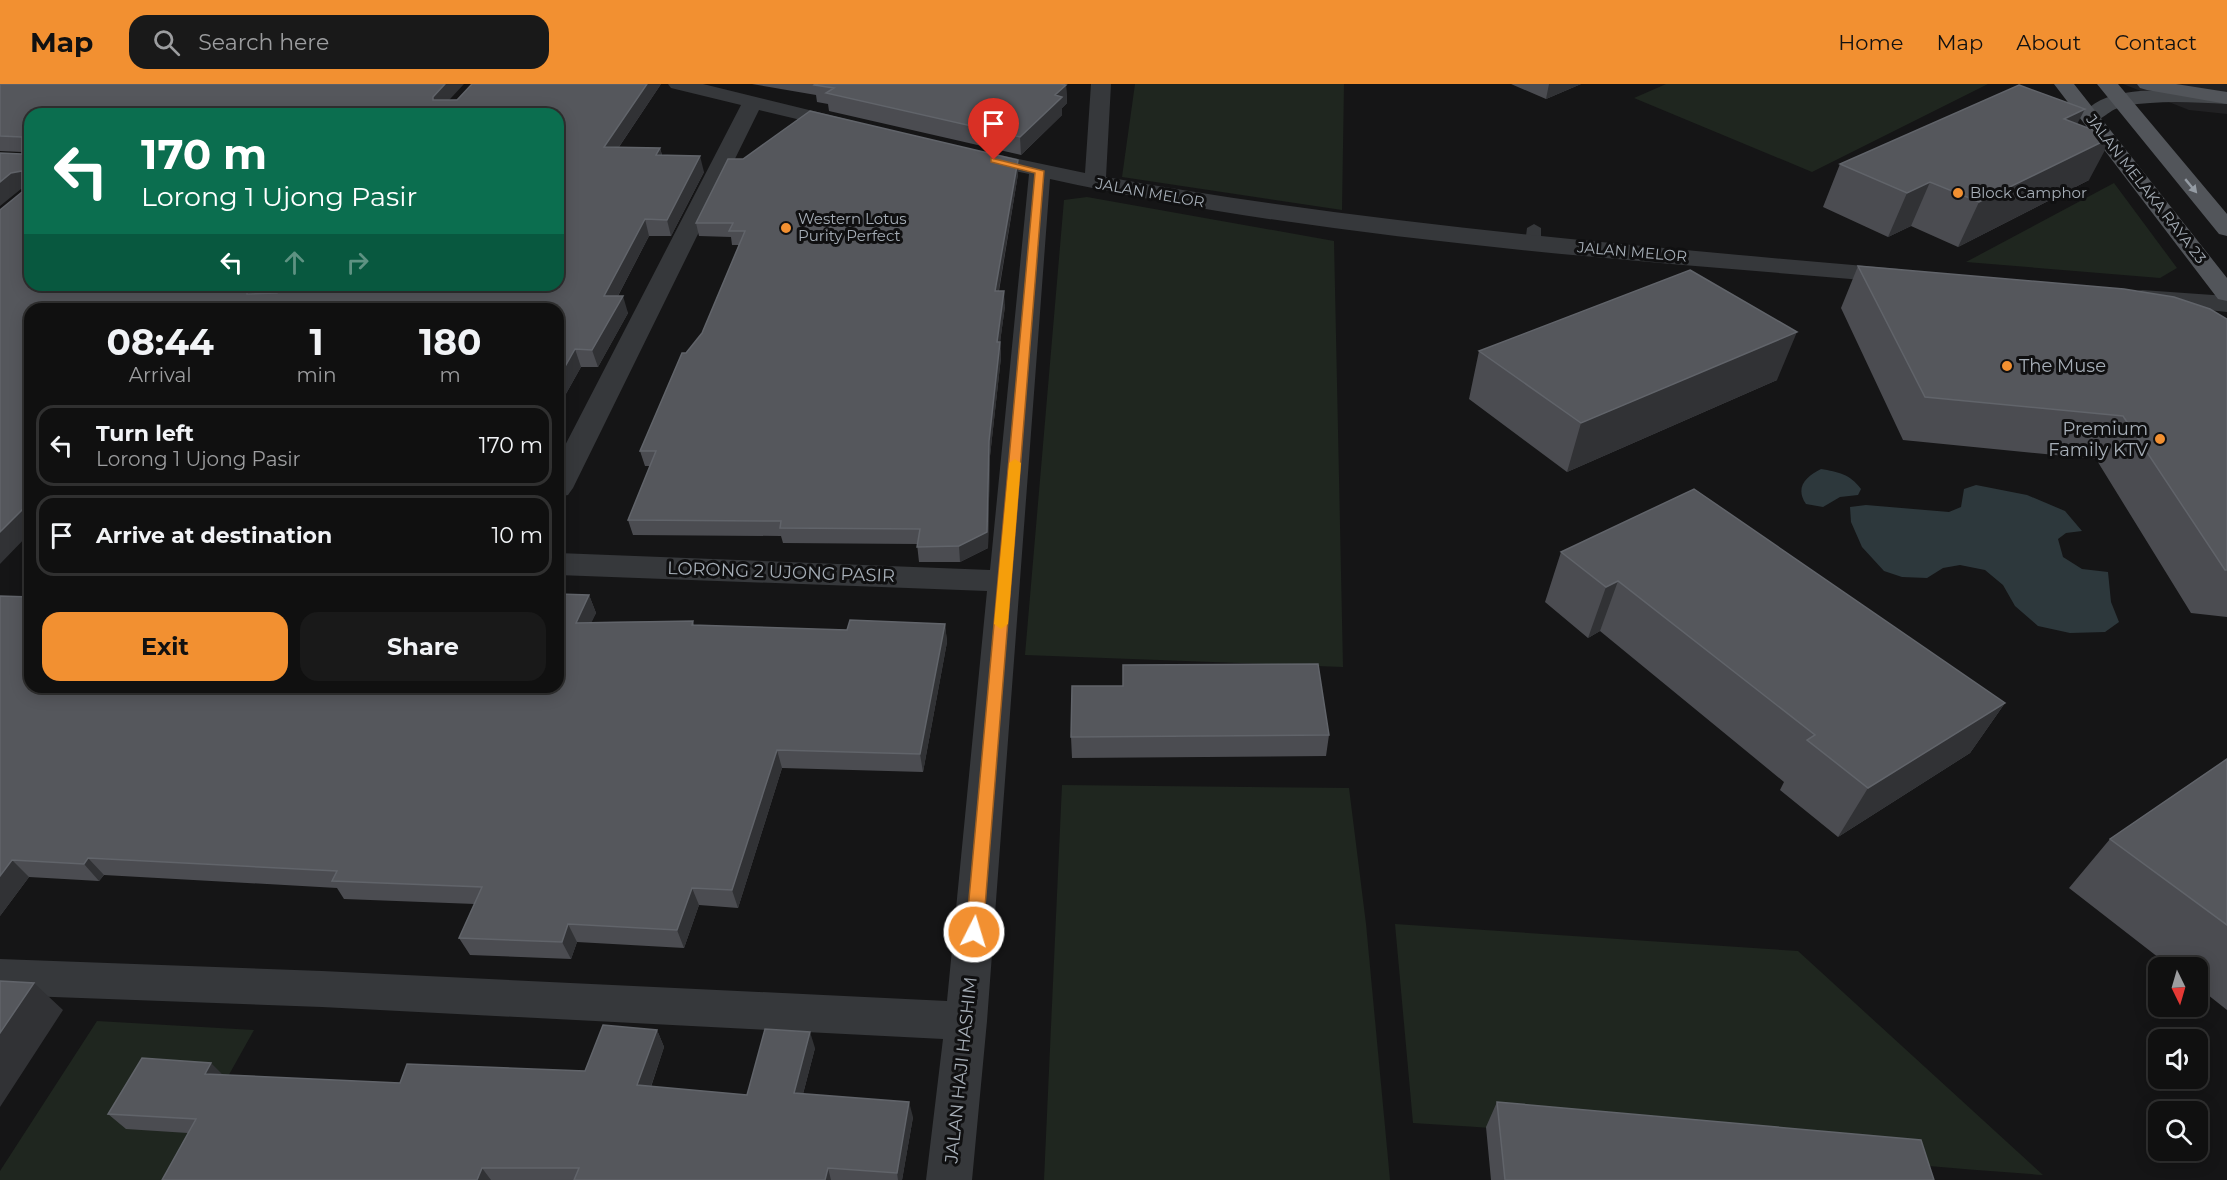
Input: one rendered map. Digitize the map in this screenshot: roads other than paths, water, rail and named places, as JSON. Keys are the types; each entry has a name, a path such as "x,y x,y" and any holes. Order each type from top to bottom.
{"main road":[{"name":"JALAN MELAKA RAYA 23","path":"2064,84 2227,294"},
{"name":"JALAN MELAKA RAYA 23","path":"2107,84 2227,230"},
{"path":"2147,84 2185,93 2227,98"},
{"path":"2091,117 2101,107 2122,102 2188,96 2227,98"}],"street":[{"path":"678,84 867,129"},
{"path":"1095,183 1101,84"},
{"path":"564,476 753,102"},
{"name":"JALAN MELOR","path":"959,152 1095,183 1333,222 1534,236 1919,278"},
{"name":"JALAN HAJI HASHIM","path":"949,1180 966,1021 1040,171"},
{"path":"2120,295 2227,304"},
{"name":"LORONG 2 UJONG PASIR","path":"564,564 1005,581"},
{"path":"0,977 334,990 966,1021"}],"place":[{"name":"Block Camphor","path":"1958,193"},
{"name":"Western Lotus Purity Perfect","path":"786,228"},
{"name":"The Muse","path":"2007,366"},
{"name":"Premium Family KTV","path":"2160,439"}]}
